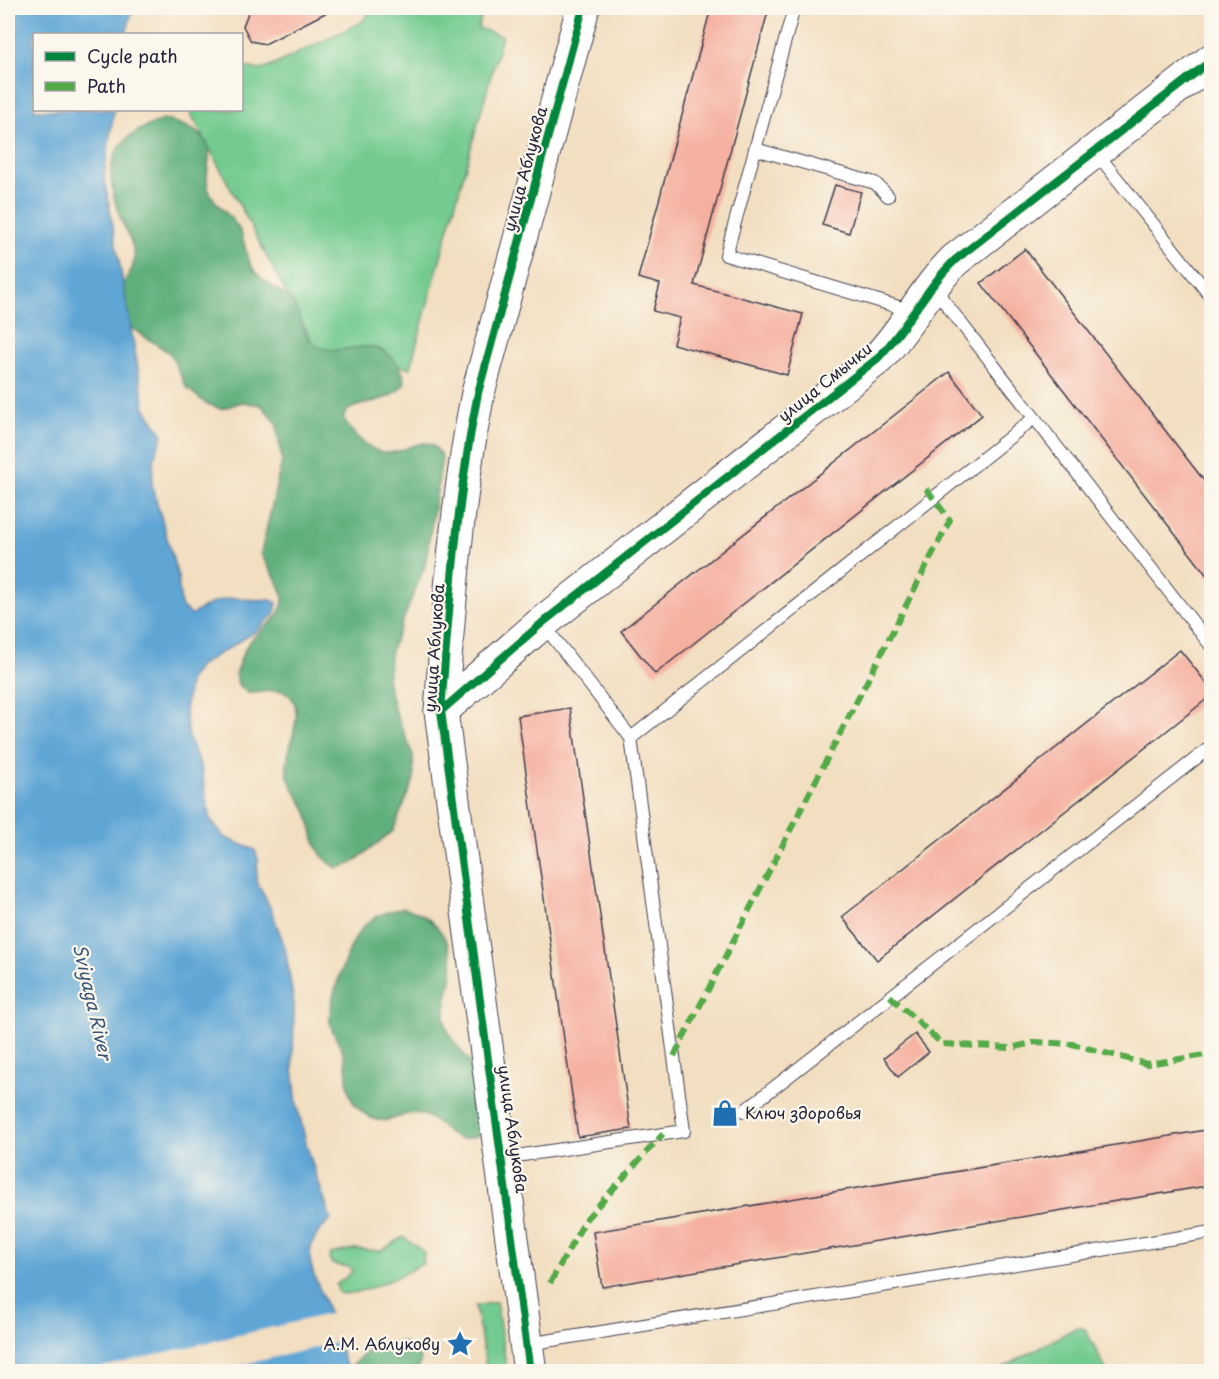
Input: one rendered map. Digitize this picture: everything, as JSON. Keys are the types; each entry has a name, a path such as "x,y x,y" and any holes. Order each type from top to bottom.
{"street":[{"name":"улица Аблукова","path":"529,1358 504,1158 441,711 449,614 471,432 478,393 583,8"},
{"name":"улица Смычки","path":"441,711 542,623 878,358 955,260 1212,60"}],"lane":[{"path":"794,8 726,255 924,299 1034,418 1212,647"},
{"path":"755,149 875,183 888,196"},
{"path":"1095,151 1212,298"},
{"path":"631,738 1034,418"},
{"path":"504,1158 684,1131 631,738 542,623"},
{"path":"744,1112 1212,746"},
{"path":"529,1358 1212,1232"}],"green space":[{"path":"373,8 472,8 483,11 478,28 502,36 410,368 316,349 190,111 243,111 243,66 259,70 270,67 362,22"},
{"path":"164,120 194,130 205,141 209,156 207,184 211,194 237,225 254,270 292,302 311,341 326,349 376,348 386,353 401,369 405,382 393,394 348,410 343,417 357,437 371,448 386,453 427,443 437,450 442,458 425,566 391,650 387,679 394,708 413,755 414,779 393,831 351,864 337,868 322,856 318,849 306,810 288,778 288,753 296,721 294,702 288,694 279,691 248,693 239,686 235,674 248,644 274,619 282,607 283,600 278,582 261,553 282,461 276,422 261,405 242,402 221,409 205,403 186,387 170,353 127,325 116,293 129,274 134,256 115,203 111,171 114,158 120,146 130,136"},
{"path":"403,908 424,916 433,923 441,932 450,952 452,975 445,1006 445,1019 452,1039 474,1069 479,1083 484,1131 473,1137 457,1138 421,1114 408,1114 390,1120 376,1119 359,1109 350,1095 344,1055 330,1022 335,989 350,949 364,926 379,915"},
{"path":"403,1237 424,1252 423,1263 369,1288 347,1294 339,1293 336,1285 353,1271 348,1267 332,1264 329,1258 331,1254 354,1249 381,1251"},
{"path":"496,1302 507,1371 487,1371 475,1306"},
{"path":"1077,1327 1085,1329 1107,1371 997,1371"},
{"path":"404,1342 421,1359 418,1371 355,1371 353,1364 371,1347"}],"water":[{"name":"Sviyaga River","path":"8,8 133,8 126,33 33,33 33,111 114,111 104,176 145,408 163,435 154,458 152,485 178,577 181,606 191,615 230,598 269,599 277,603 275,613 257,631 202,664 190,678 185,711 188,736 201,767 210,819 224,837 255,850 258,859 256,880 270,907 285,947 294,1004 293,1067 297,1105 307,1147 331,1220 312,1243 311,1266 348,1371 16,1371 8,1350"}],"pier":[{"path":"333,1313 340,1342 215,1371 86,1371"}],"building":[{"path":"250,8 335,8 265,44 251,41 243,26"},
{"path":"711,8 769,8 694,285 803,314 787,375 673,344 680,318 653,311 660,284 638,278"},
{"path":"835,185 861,192 849,233 822,225"},
{"path":"1025,249 1212,491 1212,582 981,283"},
{"path":"949,372 982,415 655,674 621,631"},
{"path":"1180,650 1212,690 1212,695 877,960 842,917"},
{"path":"570,708 631,1129 578,1137 518,716"},
{"path":"915,1034 929,1052 898,1077 884,1058"},
{"path":"1212,1129 1212,1185 602,1287 593,1232"}],"marked path":[{"path":"674,1056 950,520 923,485"},
{"path":"890,996 942,1044 1011,1048 1036,1042 1072,1044 1147,1064 1212,1054"},
{"path":"550,1283 586,1219 663,1134"}],"cycle path":[{"path":"530,1372 441,711 459,511 478,393 583,8"},
{"path":"441,711 542,623 878,358 934,283 955,260 1212,60"}],"place":[{"name":"Ключ здоровья","path":"725,1113"},
{"name":"А.М. Аблукову","path":"460,1344"}]}
